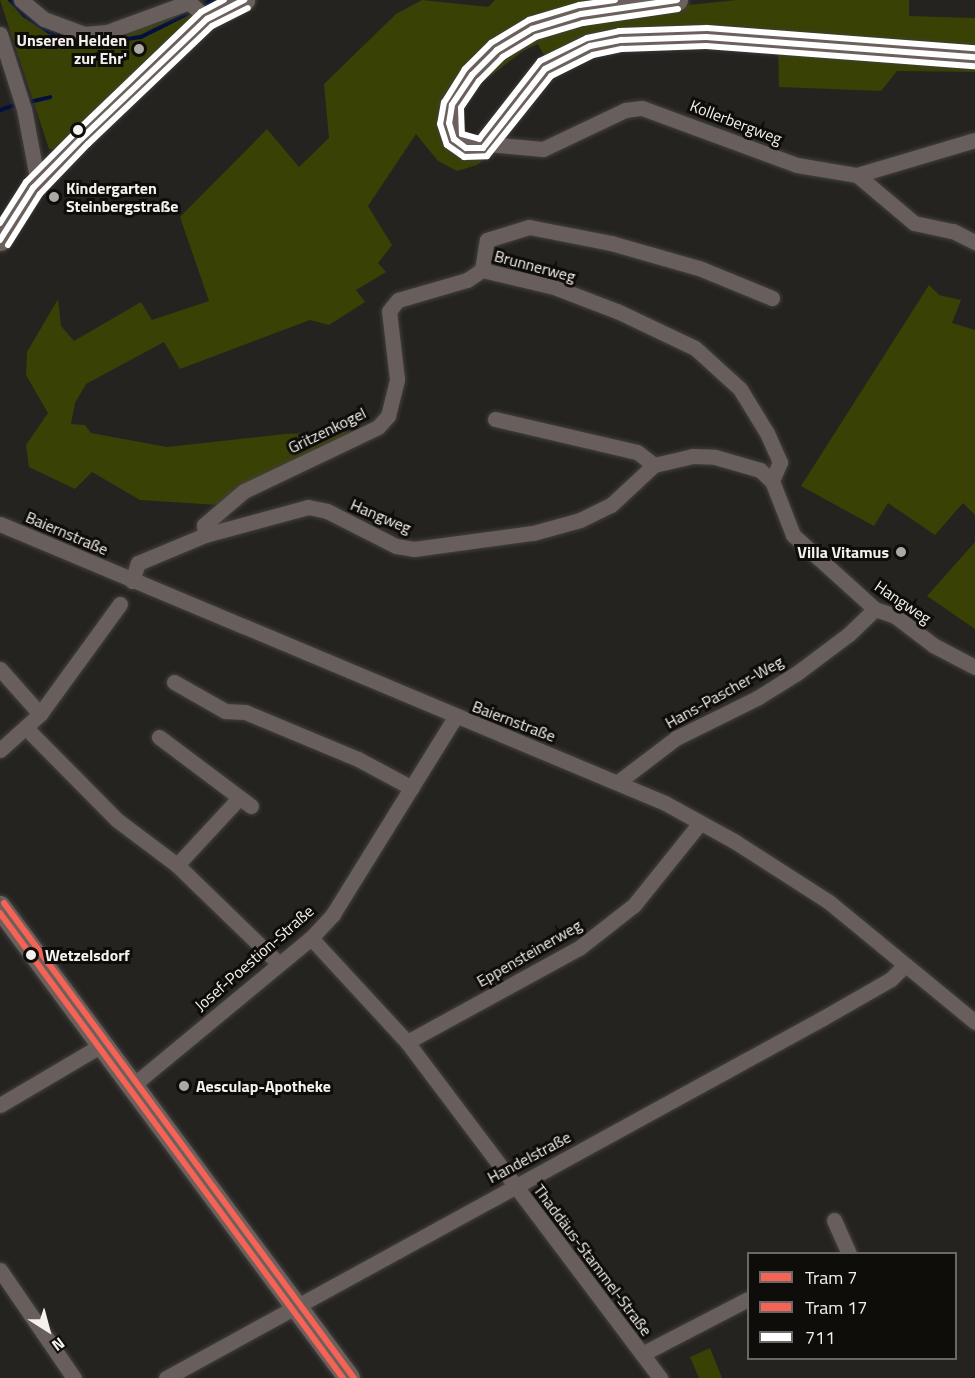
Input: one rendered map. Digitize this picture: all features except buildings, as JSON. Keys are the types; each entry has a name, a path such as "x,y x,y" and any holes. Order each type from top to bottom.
{"main road":[{"path":"0,240 38,183 198,9 244,0"},
{"path":"677,0 581,14 532,29 497,50 461,89 452,105 449,123 459,144 474,151 488,144 528,86 545,69 590,46 621,40 706,37 975,57"},
{"path":"0,907 349,1378"}],"street":[{"path":"21,0 44,19 84,34 107,32 198,9"},
{"path":"0,34 22,103 38,183"},
{"name":"Kollerbergweg","path":"488,144 543,149 625,110 642,108 797,165 857,175 975,140"},
{"path":"857,175 914,223 952,231 975,242"},
{"name":"Brunnerweg","path":"772,298 699,268 611,243 529,227 487,240 482,270 554,287 617,310 695,348 740,389 766,433 780,462 772,480"},
{"name":"Gritzenkogel","path":"205,535 204,525 244,491 378,427 388,416 397,379 389,311 398,300 467,280 482,270"},
{"path":"495,419 637,452 654,465"},
{"name":"Hangweg","path":"132,581 138,563 205,535 308,507 327,511 396,546 414,549 533,533 580,520 611,505 654,465 692,456 715,457 760,470 772,480 793,535 875,609 895,616 933,645 975,667"},
{"name":"Baiernstraße","path":"0,524 455,717 618,782 700,823 829,902 975,1022"},
{"path":"0,750 40,714 120,604"},
{"name":"Hans-Pascher-Weg","path":"618,782 676,738 757,698 796,673 849,634 875,609"},
{"path":"0,669 40,714"},
{"path":"174,682 225,711 245,712 358,759 412,788"},
{"name":"Josef-Poestion-Straße","path":"132,1086 310,938 333,914 455,717"},
{"path":"27,728 117,820 177,865 278,963"},
{"path":"159,737 245,802 177,865"},
{"name":"Eppensteinerweg","path":"407,1042 579,948 634,905 700,823"},
{"name":"Thaddäus-Stammel-Straße","path":"310,938 407,1042 660,1378"},
{"name":"Handelstraße","path":"166,1378 513,1185 823,1018 891,979 905,965"},
{"path":"0,1105 102,1045"},
{"path":"834,1220 844,1252"},
{"path":"0,1270 74,1378"},
{"name":"Thaddäus-Stammel-Straße","path":"642,1354 747,1300"}],"green space":[{"path":"0,0 16,0 83,37 185,9 194,16 57,150 49,149"},
{"path":"422,0 488,7 495,0 625,0 520,28 440,126 493,153 477,165 457,171 438,161 416,134 368,206 392,245 378,263 386,272 356,290 365,302 329,325 310,320 180,369 164,342 86,384 75,403 71,424 85,425 91,433 167,447 285,434 364,431 218,505 140,500 92,472 75,489 29,467 26,445 48,413 26,375 27,352 58,299 61,326 74,341 141,302 152,320 209,301 180,217 267,129 299,167 329,138 324,84 396,14"},
{"path":"737,0 909,0 909,16 975,18 975,48 701,28 545,57 538,44 523,51 472,90 506,53 556,28 660,8"},
{"path":"778,48 975,63 975,72 897,71 881,91 779,87"},
{"path":"929,285 939,295 961,300 952,323 975,330 975,515 963,503 935,535 888,503 874,526 801,486"},
{"path":"975,542 975,629 927,596"},
{"path":"710,1348 722,1378 699,1378 690,1357"}],"waterway":[{"path":"10,0 24,15 49,32 101,43 141,37 193,11"},
{"path":"200,7 212,0"},
{"path":"25,103 50,97"},
{"path":"0,110 17,104"}],"tram line":[{"path":"0,899 4,903"},
{"name":"7","path":"4,903 354,1378"},
{"path":"0,910 33,954"},
{"name":"17","path":"0,913 343,1378"}],"transit line":[{"path":"0,223 26,182 76,132 201,12 224,0"},
{"name":"711","path":"0,240 33,188 82,138 207,19 244,0"},
{"path":"615,0 579,5 529,20 491,43 465,69 444,102 440,124 447,145 464,157 487,156 551,76 593,55 622,49 706,46 974,66"},
{"name":"711","path":"677,0 581,14 532,29 497,50 472,75 452,105 449,123 454,139 466,148 483,148 545,69 590,46 621,40 706,37 975,57"},
{"path":"8,245 40,194 88,144 212,26 248,8"},
{"path":"678,9 583,23 536,37 503,57 479,81 461,108 462,134 479,139 540,61 587,38 619,31 707,28 975,48"}],"place":[{"name":"Unseren Helden zur Ehr'","path":"139,49"},
{"name":"Kindergarten Steinbergstraße","path":"54,197"},
{"name":"Villa Vitamus","path":"901,552"},
{"name":"Wetzelsdorf","path":"31,955"},
{"name":"Aesculap-Apotheke","path":"184,1086"}]}
